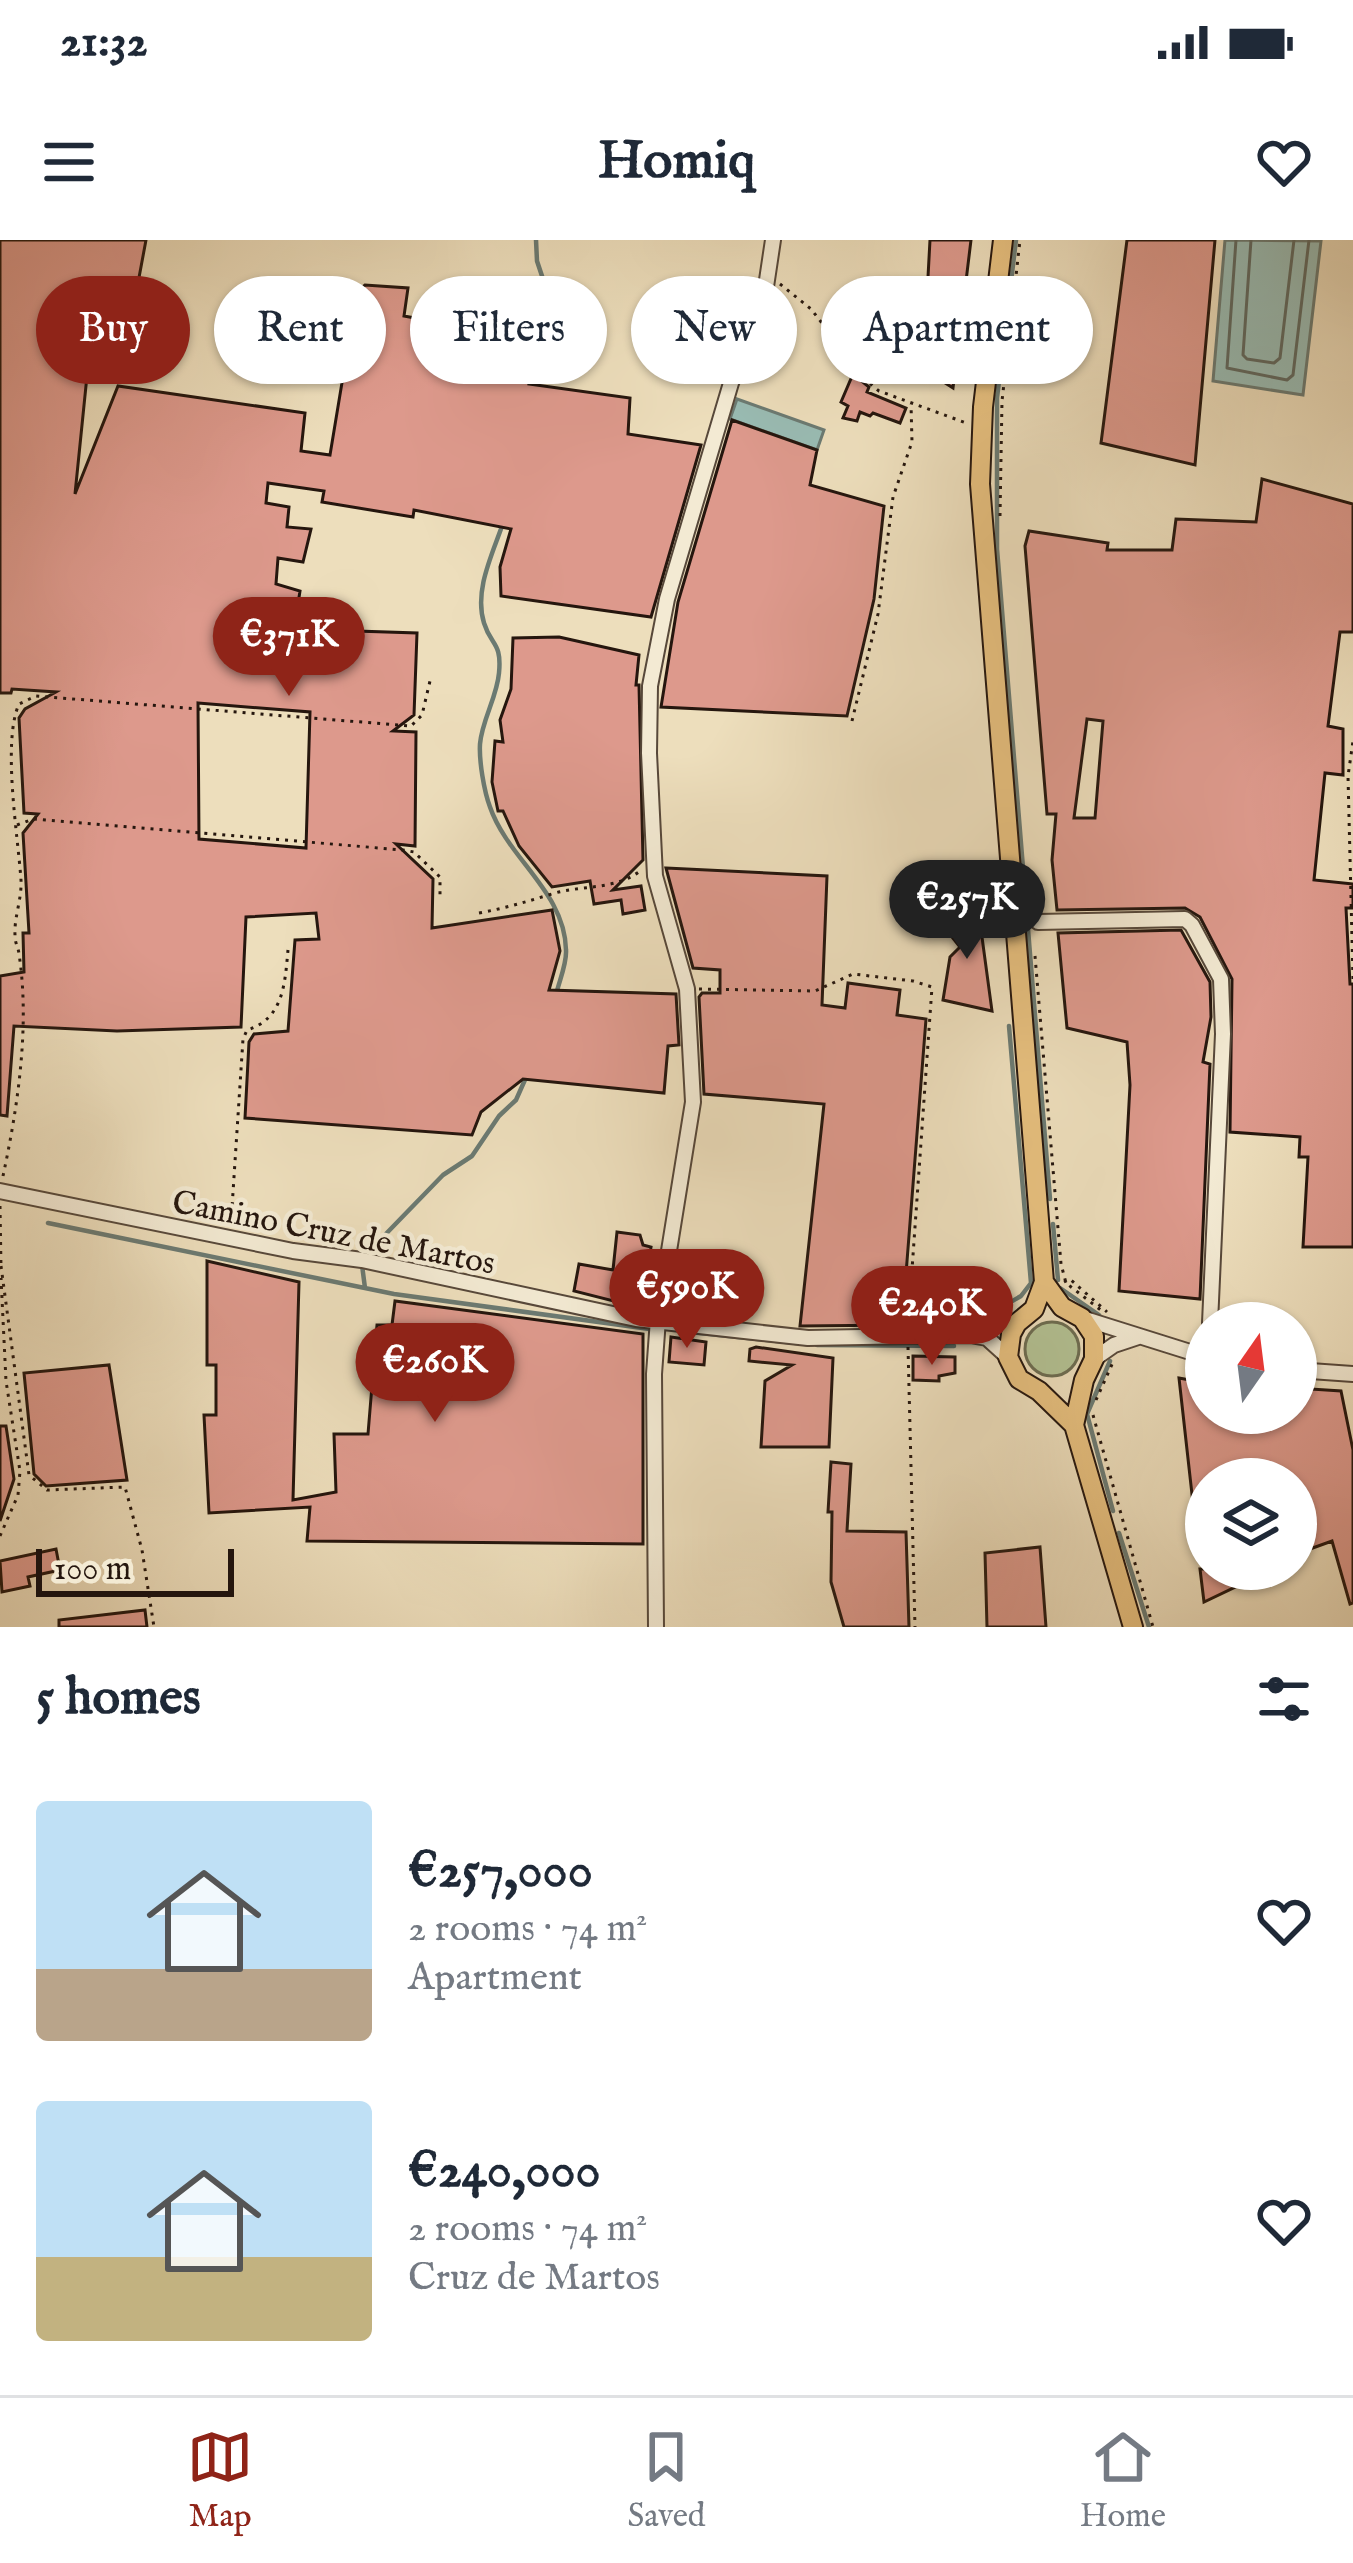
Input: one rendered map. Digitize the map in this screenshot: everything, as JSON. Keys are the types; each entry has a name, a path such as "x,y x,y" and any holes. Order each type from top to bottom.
{"main road":[{"path":"1003,240 980,484 1044,1282 1034,1309 1011,1334 1008,1357 1019,1378 1074,1425"},
{"path":"1044,1282 1062,1307 1082,1318 1094,1336 1094,1359 1074,1425 1133,1627"},
{"path":"1039,1391 1070,1389 1084,1380"}],"street":[{"path":"656,1627 653,1374 693,1102 687,988 655,876 650,686 657,640 718,425 764,300 772,240"},
{"path":"1038,922 1185,920 1221,979 1223,1034 1211,1302"},
{"name":"Camino Cruz de Martos","path":"0,1191 362,1260 658,1326 908,1346 1017,1323"},
{"path":"1034,1309 1062,1307"},
{"path":"1082,1318 1114,1335 1185,1351"},
{"path":"970,1335 987,1339 1008,1357"},
{"path":"1094,1359 1114,1335"},
{"path":"1317,1371 1353,1374"}],"path":[{"path":"1000,530 1002,401 1020,240"},
{"path":"769,275 811,308 867,381 911,404 982,428"},
{"path":"852,721 878,614 892,496 912,442 911,404"},
{"path":"0,1191 14,1120 21,1034 14,932 21,885 14,716 19,704 27,698 411,726 422,715 430,681"},
{"path":"1353,741 1348,776 1353,980"},
{"path":"16,826 20,820 33,819 403,850 414,852 440,877 440,899"},
{"path":"479,914 556,893 623,882 654,858"},
{"path":"1034,947 1066,1282"},
{"path":"230,1237 243,1040 247,1030 262,1026 276,1010 285,987 287,950"},
{"path":"687,988 815,991 853,974 914,981 934,992 908,1346 914,1627"},
{"path":"0,1204 6,1381 20,1471 18,1495 0,1536"},
{"path":"1,1266 29,1475 46,1490 125,1487 137,1527 154,1627"},
{"path":"1044,1282 1070,1280 1103,1306 1114,1335 1113,1366 1096,1400 1094,1420 1153,1627"}],"green space":[{"path":"1052,1322 1071,1330 1079,1349 1071,1368 1052,1376 1033,1368 1025,1349 1033,1330"}],"water":[{"path":"1225,240 1321,241 1303,395 1213,381"},
{"path":"737,399 824,430 817,450 730,419"}],"building":[{"path":"0,240 146,240 139,276 36,276 36,384 86,384 75,494 118,386 305,413 301,451 330,455 342,384 386,384 386,286 408,288 404,316 410,317 410,384 529,384 630,398 628,434 701,445 651,617 501,596 500,567 511,529 414,510 413,517 322,502 324,491 268,483 266,503 289,507 287,527 311,529 303,562 278,558 276,584 300,591 294,629 417,633 414,715 393,731 416,732 415,846 396,844 433,879 432,928 552,910 560,951 549,990 676,994 679,1045 668,1046 664,1093 523,1079 481,1112 472,1135 245,1118 249,1042 254,1034 288,1031 295,940 319,939 316,913 246,917 241,1027 117,1031 14,1026 7,1116 0,1115 0,976 24,972 23,933 29,933 23,833 38,814 24,813 19,718 25,709 56,692 12,689 0,693","holes":["198,703 310,712 306,848 199,839"]},
{"path":"930,240 971,240 967,276 928,276"},
{"path":"1127,240 1215,240 1195,465 1101,443"},
{"path":"849,384 865,384 867,392 906,408 900,423 860,412 857,421 843,418 848,406 841,402"},
{"path":"732,420 817,450 810,485 884,506 874,599 847,716 661,707 678,602"},
{"path":"1262,479 1353,504 1353,632 1340,632 1328,726 1343,729 1343,775 1325,773 1314,880 1353,884 1353,908 1346,908 1353,984 1353,1247 1303,1247 1308,1157 1299,1157 1300,1137 1230,1132 1232,979 1200,917 1185,908 1057,910 1052,860 1056,814 1047,814 1025,546 1029,531 1108,543 1107,550 1172,550 1176,519 1256,522","holes":["1087,719 1103,721 1095,818 1074,818"]},
{"path":"559,637 639,655 643,860 613,890 641,886 645,910 623,914 621,900 594,904 590,881 552,887 519,846 503,811 498,811 492,782 495,741 503,742 500,720 511,689 513,638"},
{"path":"666,868 827,876 822,1005 845,1008 848,983 900,990 897,1015 926,1019 902,1325 800,1326 824,1104 704,1094 699,997 720,993 720,970 693,968"},
{"path":"954,909 979,915 992,1011 943,1000 950,957 960,947 940,922"},
{"path":"1181,930 1210,982 1211,1017 1203,1062 1210,1064 1200,1299 1119,1291 1130,1085 1127,1042 1067,1028 1058,933"},
{"path":"617,1232 640,1235 643,1245 651,1247 641,1308 574,1291 579,1264 613,1270"},
{"path":"207,1261 299,1282 293,1500 336,1492 334,1434 368,1434 377,1325 392,1325 395,1301 643,1334 643,1544 307,1541 310,1507 209,1513 204,1415 216,1415 216,1365 207,1365"},
{"path":"671,1337 706,1342 704,1365 669,1362"},
{"path":"750,1349 833,1358 829,1447 761,1447 765,1381 792,1365 749,1361"},
{"path":"913,1356 955,1357 955,1373 939,1376 939,1381 913,1380"},
{"path":"109,1365 127,1480 46,1486 34,1474 24,1373"},
{"path":"1179,1378 1185,1379 1185,1432"},
{"path":"1317,1389 1341,1391 1353,1450 1353,1603 1332,1541 1317,1546 1317,1458 1188,1458 1185,1434 1317,1434"},
{"path":"0,1426 6,1426 14,1479 0,1521"},
{"path":"831,1462 851,1464 847,1531 906,1532 909,1627 844,1627 831,1582"},
{"path":"1040,1547 1046,1627 987,1627 985,1553"},
{"path":"56,1549 60,1570 28,1577 30,1586 2,1592 0,1561"},
{"path":"1203,1590 1229,1590 1204,1602"},
{"path":"145,1610 147,1627 59,1627 59,1620"}],"waterway":[{"path":"534,386 552,306 537,261 536,240"},
{"path":"1016,240 997,398 997,549 1050,1199"},
{"path":"502,526 481,598 484,623 500,663 481,735 481,767 498,826 546,893 563,929 566,955 556,995"},
{"path":"985,1317 1021,1296 1031,1283 1009,1026"},
{"path":"363,1254 365,1243 379,1241 443,1175 472,1156 516,1100 528,1073"},
{"path":"48,1223 394,1294 657,1330"},
{"path":"1053,1224 1058,1280"},
{"path":"362,1265 365,1288"},
{"path":"1060,1288 1099,1315"},
{"path":"680,1331 806,1344"},
{"path":"817,1345 954,1346"},
{"path":"1110,1361 1087,1414 1113,1511"},
{"path":"1119,1533 1149,1627"}]}
